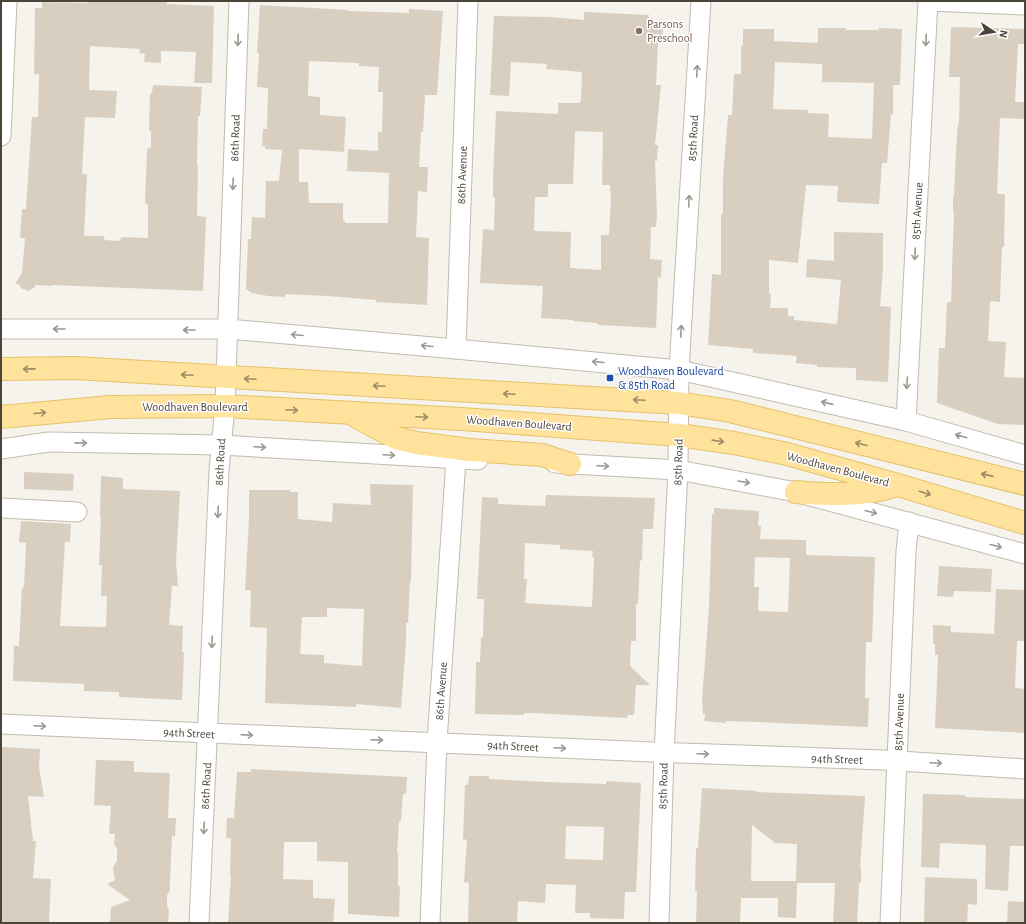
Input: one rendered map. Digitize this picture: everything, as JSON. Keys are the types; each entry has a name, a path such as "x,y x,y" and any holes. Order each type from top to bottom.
{"main road":[{"path":"1,369 74,368 678,402 730,412 1025,484"},
{"name":"Woodhaven Boulevard","path":"1,417 110,407 225,406 462,419 679,435 734,443 787,454 1025,523"},
{"path":"348,413 371,423 396,438 416,443 470,450 542,455 570,464"},
{"path":"796,492 842,495 884,489 898,485"}],"street":[{"path":"1,136 7,1"},
{"name":"86th Road","path":"199,923 221,445 225,406 239,1"},
{"name":"86th Avenue","path":"456,348 468,1"},
{"name":"85th Road","path":"659,923 664,752 678,470 679,370 701,1"},
{"path":"928,1 1025,5"},
{"name":"85th Avenue","path":"906,421 928,1"},
{"path":"1,329 228,329 456,348 679,370 906,421 1025,455"},
{"path":"1,449 49,442 221,445 678,470 796,492 1025,554"},
{"name":"86th Avenue","path":"430,923 438,742 456,459"},
{"path":"1,508 77,512"},
{"name":"85th Avenue","path":"890,923 906,551 909,522"},
{"name":"94th Street","path":"1,724 208,734 897,761 1025,769"}],"building":[{"path":"88,1 167,1 167,4 214,6 212,83 194,83 196,52 161,51 161,63 144,62 145,54 139,53 140,49 90,46 89,90 117,91 115,118 85,117 82,174 87,174 84,236 103,236 105,240 119,241 122,237 148,238 148,205 145,203 147,149 151,147 151,132 149,130 150,94 152,92 153,85 202,87 200,116 198,116 197,216 206,217 203,291 35,285 35,287 28,291 21,288 19,284 15,284 22,273 25,238 20,238 22,209 26,209 32,117 38,117 39,74 34,74 35,8 42,8 42,2 88,3"},
{"path":"260,5 348,11 409,13 409,9 443,11 437,95 425,95 419,167 428,167 427,192 418,191 416,237 429,238 427,305 376,302 376,300 328,296 285,294 285,297 268,296 252,293 246,289 248,239 251,239 252,217 265,218 266,181 279,181 282,150 265,149 265,146 262,146 263,129 267,129 268,88 257,87 259,53 257,53","holes":["309,61 359,63 359,66 379,67 378,92 383,92 382,132 378,132 378,151 348,149 347,171 389,173 388,223 345,223 345,221 343,221 343,203 309,203 308,182 299,182 299,149 344,152 346,117 320,115 320,97 308,96"]},
{"path":"584,12 649,15 648,24 663,25 662,43 658,43 656,85 661,85 655,145 658,145 657,161 655,161 657,216 656,227 651,227 650,259 662,260 661,278 658,277 656,328 600,325 596,323 573,320 541,318 543,286 480,283 483,229 494,230 495,197 493,197 493,177 496,111 558,114 558,103 580,103 581,101 582,72 546,69 547,64 511,62 509,96 490,95 494,16 550,17 584,20","holes":["575,131 603,132 602,185 610,185 611,200 609,235 601,235 601,270 570,268 571,232 534,231 535,197 548,197 548,184 573,184"]},
{"path":"951,27 1025,29 1025,44 1018,44 1015,102 1025,102 1025,119 1000,118 997,194 1005,194 1004,247 1002,247 1000,302 990,301 988,341 1006,342 1004,377 1025,378 1024,425 998,424 937,403 939,348 945,348 947,302 951,302 954,212 953,197 959,124 960,77 949,77"},
{"path":"818,28 846,28 846,30 879,30 879,28 902,29 900,85 893,85 893,114 891,114 887,163 882,163 879,204 837,202 838,186 806,185 798,263 769,260 769,294 771,294 770,308 788,308 788,316 794,316 794,320 837,324 841,280 806,277 807,259 834,261 834,232 883,233 883,269 880,306 891,307 888,382 856,380 856,368 817,367 817,365 796,363 797,356 753,353 753,349 708,345 712,274 721,275 721,214 723,214 723,178 728,115 732,115 734,74 741,74 741,46 743,46 743,29 774,29 774,41 818,43","holes":["775,62 822,64 822,82 874,83 872,139 828,137 829,114 808,113 808,110 773,109"]},
{"path":"24,472 74,474 73,491 24,489"},
{"path":"101,476 123,478 123,489 180,491 176,562 178,586 172,586 169,625 183,626 182,652 184,652 182,700 119,697 119,692 84,691 84,684 13,681 14,646 19,646 22,587 24,588 26,543 19,542 21,521 71,524 70,542 65,542 60,626 106,627 107,596 101,596 102,565 99,565"},
{"path":"370,484 413,485 411,581 408,623 406,623 406,644 401,708 356,704 356,707 265,703 267,628 250,627 251,590 245,590 249,490 290,490 290,492 298,492 298,519 332,522 333,503 371,505","holes":["327,608 364,609 362,666 324,663 324,655 300,654 302,617 327,617"]},
{"path":"546,495 655,498 653,529 643,529 638,604 636,604 636,641 631,641 630,666 650,685 636,685 634,715 628,715 627,718 532,713 524,713 524,715 475,714 476,662 480,662 481,638 483,638 484,599 477,599 482,497 498,498 498,504 545,506","holes":["525,543 560,545 560,549 593,551 592,607 525,603 527,579 524,579"]},
{"path":"714,508 759,511 758,526 761,526 760,539 806,540 806,555 875,557 872,642 866,642 865,698 869,698 868,727 704,721 705,714 703,714 702,700 709,608 712,514 714,514","holes":["755,557 790,558 788,612 758,611 759,587 754,587"]},
{"path":"939,566 992,569 991,592 954,591 953,597 937,596"},
{"path":"996,589 1025,590 1025,641 1017,641 1015,688 1025,689 1025,733 935,728 938,655 935,655 935,644 933,644 933,625 951,626 951,632 994,634"},
{"path":"1,747 40,749 39,767 44,797 28,796 33,841 36,841 33,878 51,879 49,923 1,923"},
{"path":"96,760 134,761 134,772 170,773 168,818 176,818 175,836 172,836 170,890 167,895 167,905 169,911 168,923 110,923 111,907 130,900 107,884 115,880 113,867 117,861 117,848 114,845 115,834 109,834 111,806 94,805"},
{"path":"251,769 407,777 406,794 403,794 401,821 399,821 397,853 398,886 400,886 399,917 348,914 348,862 317,861 317,842 284,842 283,879 313,880 313,898 335,899 333,923 228,923 231,875 231,838 226,838 227,818 234,818 237,772 251,772"},
{"path":"469,776 489,776 489,779 548,782 606,784 606,781 641,783 636,892 625,892 624,919 590,918 590,913 575,913 576,885 546,884 545,903 518,901 517,923 468,923 469,883 464,882 467,840 463,839 465,785 468,785","holes":["566,826 604,827 603,860 565,859"]},
{"path":"702,788 757,792 865,796 860,867 861,883 859,883 857,923 833,923 835,883 797,883 796,918 778,917 778,898 741,898 740,923 696,923 696,848 698,848","holes":["752,825 775,843 797,844 796,881 751,881"]},
{"path":"923,794 1025,799 1025,846 1010,846 1008,891 985,889 986,845 940,843 939,868 921,867"},
{"path":"925,877 977,879 977,905 968,904 967,923 924,923"},
{"path":"1008,901 1025,902 1025,923 1007,923"}],"place":[{"name":"Parsons Preschool","path":"639,31"},
{"name":"Woodhaven Boulevard & 85th Road","path":"610,378"}]}
